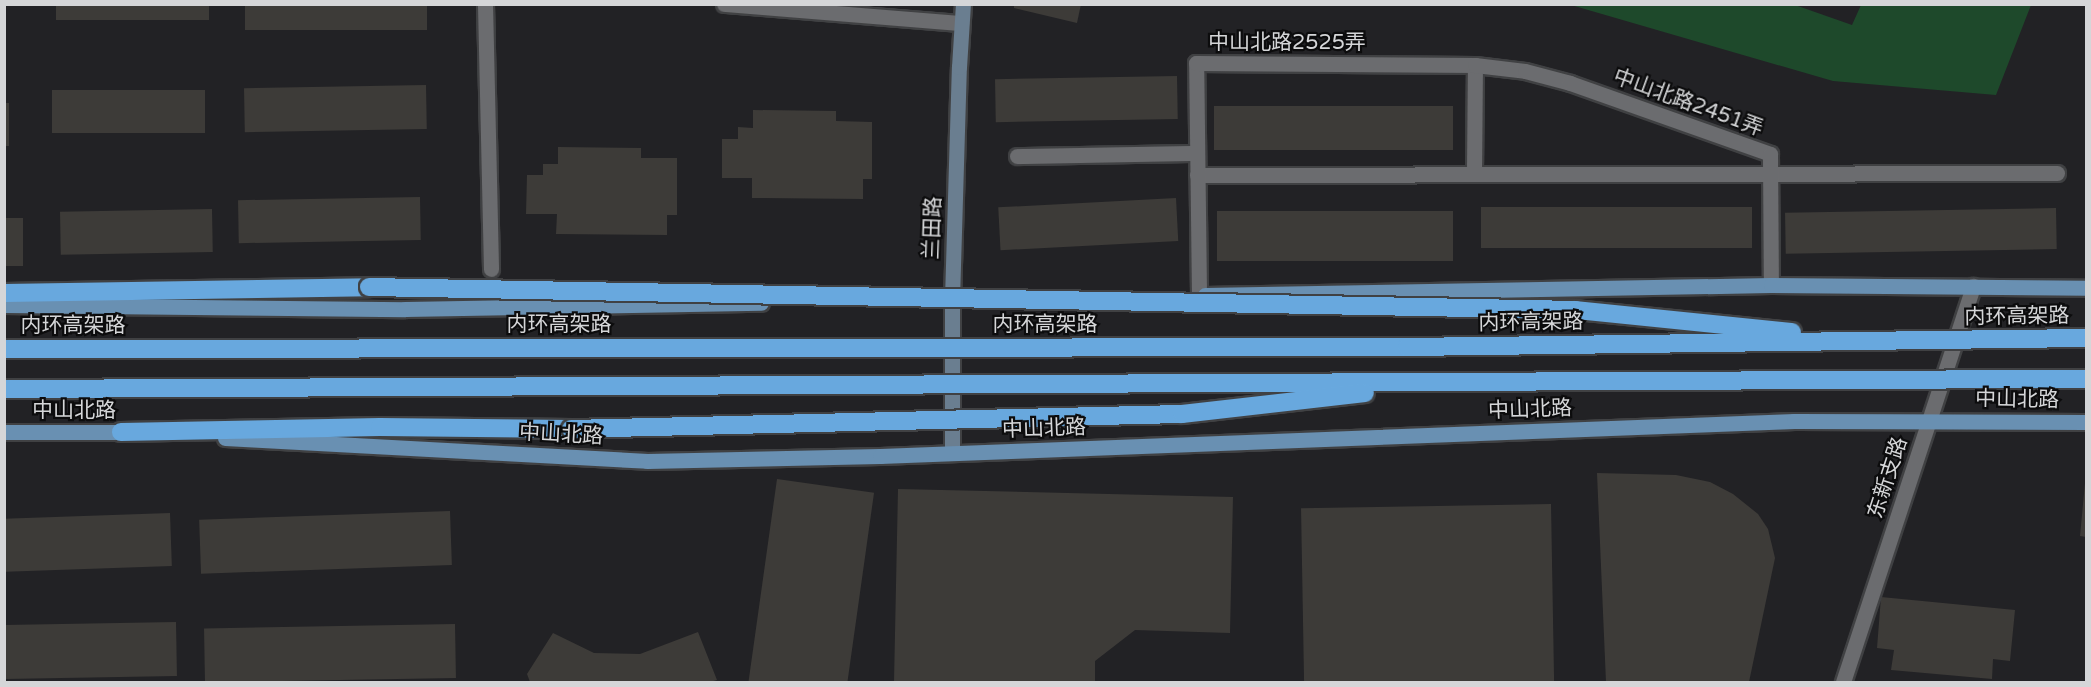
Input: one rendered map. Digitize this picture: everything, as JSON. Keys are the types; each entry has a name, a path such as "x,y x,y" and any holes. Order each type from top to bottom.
{"highway":[{"path":"4,293 369,288 1576,310 1874,341"},
{"name":"内环高架路","path":"4,349 1407,347 2086,338"},
{"path":"4,389 2086,379"},
{"path":"121,432 380,427 571,429 1182,414 1456,383"}],"main road":[{"path":"4,305 405,309 1771,285 2086,288"},
{"name":"中山北路","path":"4,432 121,432 647,461 952,453 1794,421 2086,422"}],"street":[{"path":"485,4 491,268"},
{"path":"723,4 961,23"},
{"name":"兰田路","path":"952,453 952,299 963,4"},
{"name":"中山北路2525弄","path":"1199,295 1196,63 1475,65 1525,71 1570,83"},
{"path":"1474,174 1475,65"},
{"name":"中山北路2451弄","path":"1570,83 1770,154 1771,285"},
{"path":"1017,156 1197,153"},
{"path":"1197,175 2057,173"},
{"name":"东新支路","path":"1843,682 1973,286"}],"green space":[{"path":"1571,5 1795,5 1852,25 1861,5 2031,5 1996,95 1833,81"}],"building":[{"path":"245,4 427,4 427,30 245,30"},
{"path":"1014,4 1081,4 1077,23 1014,8"},
{"path":"56,5 209,5 209,20 56,20"},
{"path":"1177,76 1178,119 996,122 995,79"},
{"path":"426,85 427,129 245,132 244,88"},
{"path":"52,90 205,90 205,133 52,133"},
{"path":"4,103 9,103 9,146 4,146"},
{"path":"1214,106 1453,106 1453,150 1214,150"},
{"path":"753,110 836,111 836,121 872,122 872,179 863,179 863,199 752,198 752,178 722,178 722,139 738,139 738,127 753,128"},
{"path":"558,147 641,148 641,158 677,158 677,215 667,215 667,235 556,234 557,214 526,214 527,175 543,175 543,164 558,164"},
{"path":"420,197 421,240 239,243 238,200"},
{"path":"1176,198 1178,241 1000,250 998,207"},
{"path":"1481,207 1752,207 1752,248 1481,248"},
{"path":"2056,208 2057,249 1786,254 1785,213"},
{"path":"212,209 213,252 61,255 60,212"},
{"path":"1217,211 1453,211 1453,261 1217,261"},
{"path":"4,218 23,218 23,266 4,266"},
{"path":"1597,473 1676,475 1710,482 1733,494 1758,514 1768,529 1775,558 1749,682 1606,682"},
{"path":"777,479 874,493 847,682 748,682"},
{"path":"2086,483 2086,537 2080,536"},
{"path":"898,489 1233,497 1230,633 1135,630 1095,661 1095,682 894,682"},
{"path":"1551,504 1554,682 1304,682 1301,508"},
{"path":"450,511 452,565 201,574 199,520"},
{"path":"170,513 172,566 6,572 4,519"},
{"path":"1881,597 2015,610 2010,661 1993,659 1992,679 1891,670 1894,650 1877,648"},
{"path":"176,622 177,676 5,679 4,625"},
{"path":"455,624 456,678 205,682 204,628"},
{"path":"698,632 717,680 710,682 530,682 527,674 553,633 594,653 640,654"}]}
